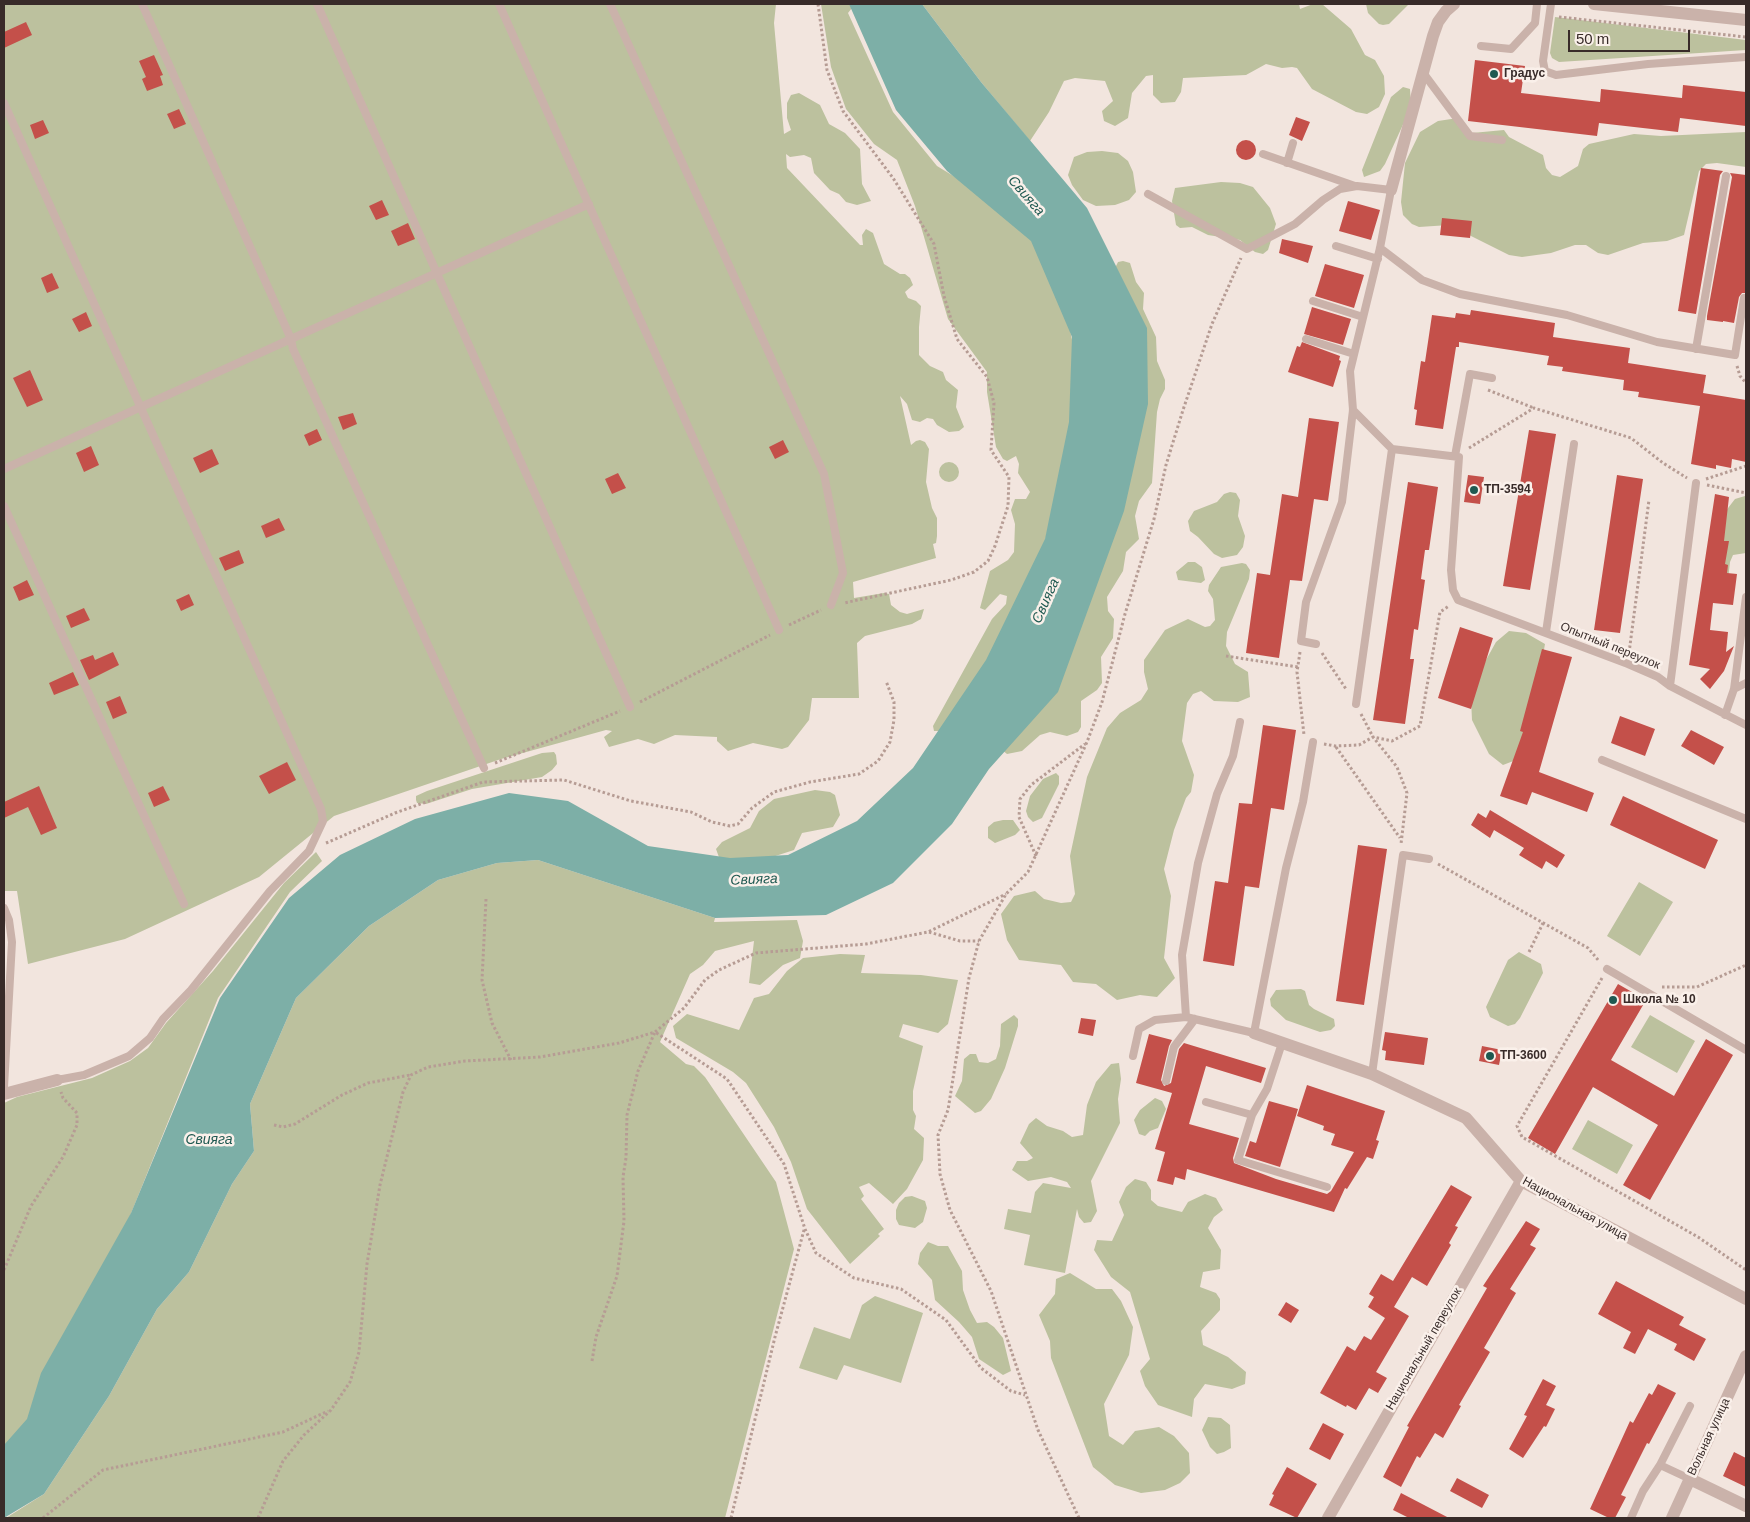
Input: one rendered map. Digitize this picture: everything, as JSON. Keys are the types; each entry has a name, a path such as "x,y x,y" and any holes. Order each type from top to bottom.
{"street":[{"path":"1391,190 1438,22 1446,10 1454,4"},
{"path":"1594,4 1640,6 1746,20"},
{"name":"Национальная улица","path":"1254,1034 1372,1074 1466,1118 1521,1181 1746,1299"},
{"path":"4,1094 57,1080"},
{"name":"Национальный переулок","path":"1328,1518 1521,1181"},
{"name":"Вольная улица","path":"1672,1518 1746,1356"},
{"path":"1690,1479 1746,1506"}],"lane":[{"path":"142,4 291,339 293,349 484,768"},
{"path":"316,4 438,273 630,706"},
{"path":"499,4 779,630"},
{"path":"610,4 824,474 843,573 831,605"},
{"path":"1481,46 1511,49 1536,23 1537,4"},
{"path":"1551,4 1543,61 1545,71 1556,74 1648,64 1746,57"},
{"path":"1424,74 1470,136 1502,140"},
{"path":"4,103 139,408 321,809 323,821 309,851 270,891 197,983 163,1019 150,1038 137,1051 84,1075 57,1080"},
{"path":"1287,162 1293,143"},
{"path":"1263,154 1357,186 1391,190 1378,259 1350,371 1353,410 1342,502 1306,602 1301,642 1316,644"},
{"path":"1696,349 1726,176"},
{"path":"1148,194 1247,248 1295,224 1323,200 1340,189 1357,186"},
{"path":"4,470 589,204"},
{"path":"1336,246 1378,259"},
{"path":"1380,248 1422,280 1460,294 1567,315 1657,342 1734,355 1744,298 1746,298"},
{"path":"1313,301 1364,317"},
{"path":"1306,339 1354,354"},
{"path":"1455,456 1470,374 1492,378"},
{"path":"1353,410 1392,449 1460,457 1451,570 1453,590 1458,600"},
{"path":"1546,632 1574,444"},
{"path":"1356,704 1392,449"},
{"path":"1670,686 1696,483"},
{"path":"4,506 184,904"},
{"path":"1725,714 1734,689 1746,597"},
{"name":"Опытный переулок","path":"1458,600 1546,632 1658,677 1670,686 1746,725"},
{"path":"1734,689 1746,682"},
{"path":"1186,1017 1182,955 1198,863 1217,794 1233,756 1240,722"},
{"path":"1133,1056 1139,1029 1155,1020 1186,1017 1254,1034 1286,868 1304,802 1313,742"},
{"path":"1602,760 1746,819"},
{"path":"1372,1074 1403,855 1429,859"},
{"path":"4,908 9,920 12,942 4,1087"},
{"path":"1607,969 1746,1050"},
{"path":"1166,1081 1174,1047 1195,1019"},
{"path":"1282,1043 1267,1090 1252,1116 1238,1160 1327,1187"},
{"path":"1206,1102 1252,1116"},
{"path":"1631,1518 1643,1491 1660,1465 1690,1406"},
{"path":"1660,1465 1690,1479"}],"path":[{"path":"484,768 630,706 831,605 951,580 974,572 988,561 995,546 1008,506 1009,477 991,450 994,402 987,377 957,339 944,296 934,244 893,178 842,111 827,70 818,4"},
{"path":"1549,16 1746,37"},
{"path":"1079,1518 1038,1430 991,1291 950,1210 940,1174 938,1135 948,1110 970,978 979,941 1006,894 1028,872 1088,742 1102,702 1125,614 1136,584 1154,519 1166,465 1192,383 1230,278 1247,248"},
{"path":"1734,355 1740,376 1746,383"},
{"path":"1469,382 1534,408"},
{"path":"1696,483 1746,466"},
{"path":"1696,483 1746,493"},
{"path":"1628,664 1649,500"},
{"path":"1400,839 1335,746 1358,745 1373,737 1392,741 1420,726 1440,612 1458,600"},
{"path":"1301,642 1298,668 1305,731 1304,740 1313,742"},
{"path":"1316,644 1332,666"},
{"path":"1226,656 1298,668"},
{"path":"309,851 395,812 483,782 564,780 631,802 691,812 712,822 730,826 738,824 752,808 774,792 810,782 859,774 878,761 890,742 894,720 894,702 886,681"},
{"path":"1373,737 1397,768 1407,793 1400,839 1403,855"},
{"path":"1036,857 1019,818 1020,799 1031,785 1088,742"},
{"path":"1429,859 1588,948 1607,969 1516,1126 1522,1137 1698,1237 1746,1270"},
{"path":"274,1124 283,1127 295,1124 342,1095 368,1083 411,1075 428,1067 465,1061 511,1060 620,1043 655,1032 684,1008 705,980 719,970 756,953 866,944 928,932 1006,894"},
{"path":"486,899 482,980 492,1023 511,1060"},
{"path":"1529,952 1543,923"},
{"path":"928,932 960,941 979,941"},
{"path":"1638,987 1697,987 1746,965"},
{"path":"655,1032 727,1078 784,1164 805,1229 816,1253 854,1278 901,1289 946,1320 982,1368 1010,1391 1026,1395"},
{"path":"592,1361 596,1337 617,1276 624,1222 623,1177 626,1158 627,1115 638,1071 655,1032"},
{"path":"258,1518 283,1461 304,1435 331,1410 350,1382 359,1352 367,1264 380,1185 403,1092 411,1075"},
{"path":"4,1270 31,1206 63,1157 77,1124 77,1113 63,1098 57,1080"},
{"path":"731,1518 775,1337 805,1229"},
{"path":"43,1518 103,1470 283,1432 331,1410"}],"green space":[{"path":"4,4 776,4 774,23 784,134 791,130 787,118 787,103 791,95 799,93 820,105 829,124 845,133 860,149 862,184 871,201 857,205 846,202 839,194 830,190 814,173 811,158 804,155 790,157 786,154 787,168 860,245 863,245 862,235 866,229 873,233 884,264 910,278 913,285 905,292 908,298 916,301 921,306 919,355 930,366 943,372 946,380 958,390 956,407 964,427 959,431 949,432 937,425 933,419 927,418 920,422 912,420 907,404 900,396 911,445 920,440 925,442 929,449 926,482 932,508 937,518 936,543 933,544 936,558 853,582 854,598 884,593 889,594 891,605 900,612 907,614 924,609 921,619 912,624 865,636 857,643 859,698 812,698 809,720 788,747 782,749 753,743 728,751 717,741 717,737 675,735 654,744 638,739 609,747 604,737 612,731 606,730 501,759 334,816 259,877 125,939 28,964 17,891 4,891"},
{"path":"821,4 855,4 848,13 893,112 937,166 983,194 1036,243 1067,315 1078,369 1074,411 1044,546 1011,630 945,731 934,731 933,726 992,619 1006,604 1007,596 1000,594 985,610 980,608 990,571 1008,560 1014,552 1015,524 1011,510 1015,499 1026,499 1030,492 1018,473 1019,464 1016,456 1007,461 1003,459 996,447 987,392 987,372 948,319 915,206 897,160 874,144 846,109 831,67"},
{"path":"922,4 1299,4 1300,9 1313,4 1322,4 1351,29 1365,55 1375,60 1384,76 1385,94 1379,107 1367,114 1356,112 1312,89 1297,68 1282,68 1266,64 1246,75 1183,78 1181,92 1175,102 1161,103 1153,95 1153,75 1146,76 1132,93 1128,118 1115,126 1104,121 1102,111 1113,101 1105,81 1075,78 1064,81 1049,112 1030,141 981,82"},
{"path":"1366,4 1409,4 1389,24 1383,25 1379,24 1368,13"},
{"path":"1555,17 1746,40 1746,50 1559,62 1552,58 1550,53"},
{"path":"1403,87 1410,89 1411,107 1385,164 1380,171 1364,177 1362,170 1391,97"},
{"path":"1458,118 1463,127 1472,133 1504,130 1509,137 1543,155 1546,168 1552,175 1560,177 1578,166 1583,149 1589,144 1634,134 1661,136 1746,132 1746,167 1717,163 1706,164 1699,171 1684,235 1667,241 1643,243 1608,255 1598,253 1586,245 1575,245 1551,253 1522,257 1509,255 1449,225 1419,227 1412,224 1403,215 1401,202 1405,163 1420,132 1438,121"},
{"path":"1087,152 1118,153 1128,161 1133,172 1136,192 1129,200 1115,205 1096,206 1083,200 1072,185 1068,175 1074,157"},
{"path":"1221,182 1240,183 1253,187 1270,208 1276,224 1268,250 1263,254 1255,252 1240,240 1208,235 1192,227 1180,228 1176,225 1172,201 1175,188"},
{"path":"1118,262 1130,263 1136,282 1144,293 1143,309 1156,337 1157,361 1165,380 1165,389 1157,412 1152,483 1139,501 1135,516 1139,539 1126,552 1123,571 1107,597 1108,611 1114,619 1113,638 1101,657 1102,683 1097,690 1081,701 1081,727 1078,732 1067,736 1050,732 1040,735 1022,751 1007,754 1002,750 1112,274"},
{"path":"945,462 953,462 959,468 959,476 953,482 945,482 939,476 939,468"},
{"path":"1236,493 1240,500 1238,516 1245,536 1243,547 1237,555 1222,558 1214,554 1190,531 1188,521 1194,511 1217,502 1224,494"},
{"path":"1745,496 1746,553 1733,555 1730,562 1728,580 1710,575 1725,512 1735,499"},
{"path":"1188,562 1195,562 1202,567 1205,580 1201,583 1178,580 1176,572"},
{"path":"1246,564 1250,570 1249,579 1227,632 1226,646 1235,664 1248,672 1250,697 1238,702 1214,701 1201,691 1193,694 1187,703 1182,741 1194,775 1191,792 1186,798 1174,830 1164,869 1171,896 1164,958 1175,978 1157,997 1140,995 1117,1000 1096,984 1073,982 1061,965 1019,960 1007,940 1001,914 1014,896 1035,891 1044,899 1061,903 1071,902 1075,894 1070,856 1087,777 1107,728 1120,713 1141,700 1148,689 1144,672 1144,660 1165,630 1188,619 1205,627 1210,626 1215,620 1213,599 1208,591 1209,585 1221,567"},
{"path":"1509,631 1526,633 1545,644 1531,722 1516,760 1503,765 1489,754 1472,720 1471,699 1481,669 1496,642"},
{"path":"554,752 557,764 542,777 472,789 426,804 417,803 416,796 427,791 542,753"},
{"path":"1056,773 1059,776 1059,784 1042,818 1033,822 1028,817 1026,811 1030,796 1043,779"},
{"path":"815,790 830,792 835,795 840,815 833,827 802,833 794,850 763,860 720,860 716,849 722,842 750,828 759,811 774,799"},
{"path":"1013,820 1020,830 1015,835 995,843 988,838 988,827 994,822"},
{"path":"316,852 322,861 290,892 218,998 111,1263 26,1432 4,1448 4,1103 17,1097 92,1078 130,1061 148,1048 166,1023 213,971 284,883"},
{"path":"538,860 715,918 714,922 797,920 803,941 800,958 783,965 760,985 749,983 754,941 715,951 703,965 690,974 660,1042 686,1064 694,1066 705,1077 776,1182 794,1249 725,1518 6,1518 44,1494 109,1396 157,1309 189,1272 232,1184 254,1151 250,1104 296,998 369,926 438,880 497,863"},
{"path":"1639,882 1673,902 1640,956 1607,936"},
{"path":"1519,952 1541,964 1543,973 1520,1018 1515,1024 1508,1026 1490,1017 1486,1007 1508,960"},
{"path":"840,954 865,955 861,973 921,975 958,980 948,1024 938,1033 903,1024 899,1037 923,1046 913,1091 913,1110 916,1116 914,1129 924,1138 923,1160 907,1189 893,1204 869,1183 859,1187 864,1196 861,1199 884,1229 878,1234 880,1236 850,1264 807,1209 791,1162 774,1127 746,1083 733,1072 676,1038 673,1026 687,1014 739,1030 754,998 769,994 787,971 803,958"},
{"path":"1301,989 1305,991 1309,1005 1334,1019 1335,1026 1331,1030 1320,1032 1286,1020 1271,1006 1270,999 1276,990"},
{"path":"1014,1015 1018,1019 1018,1026 1005,1068 991,1099 981,1111 975,1113 955,1096 962,1081 964,1059 970,1054 976,1054 979,1062 988,1063 996,1059 1000,1046 1001,1024"},
{"path":"1650,1015 1695,1041 1677,1073 1631,1047"},
{"path":"1119,1063 1121,1079 1118,1099 1120,1123 1091,1181 1097,1211 1091,1222 1084,1223 1079,1217 1077,1209 1065,1273 1024,1265 1030,1235 1004,1229 1008,1209 1031,1213 1035,1192 1043,1183 1071,1188 1067,1182 1051,1177 1028,1181 1012,1170 1017,1161 1027,1161 1033,1158 1020,1143 1029,1124 1036,1118 1047,1126 1063,1131 1072,1137 1083,1135 1087,1105 1096,1082 1111,1064"},
{"path":"1155,1098 1162,1101 1166,1109 1158,1128 1150,1131 1145,1136 1139,1134 1134,1120 1140,1110"},
{"path":"1588,1120 1633,1145 1617,1174 1572,1149"},
{"path":"1135,1179 1146,1182 1151,1190 1151,1200 1158,1206 1182,1212 1188,1202 1205,1194 1216,1198 1223,1210 1214,1217 1208,1228 1221,1250 1220,1269 1203,1272 1200,1287 1216,1293 1220,1299 1220,1310 1201,1331 1203,1345 1228,1357 1246,1372 1245,1384 1232,1389 1205,1384 1194,1399 1192,1417 1158,1405 1145,1386 1140,1371 1150,1359 1130,1292 1111,1277 1094,1250 1097,1240 1112,1241 1124,1215 1119,1202 1126,1187"},
{"path":"912,1196 925,1201 927,1208 923,1222 915,1228 899,1225 896,1219 896,1210 899,1203 905,1197"},
{"path":"928,1242 938,1246 948,1246 962,1271 963,1290 970,1310 977,1323 987,1322 1003,1338 1011,1371 1003,1375 979,1359 972,1337 935,1300 932,1280 918,1264 920,1253"},
{"path":"1070,1273 1096,1289 1112,1289 1121,1301 1133,1327 1129,1355 1104,1404 1109,1436 1123,1445 1135,1431 1159,1427 1174,1436 1189,1453 1190,1473 1180,1483 1165,1490 1141,1493 1115,1485 1093,1467 1051,1358 1050,1341 1039,1315 1055,1294 1056,1279"},
{"path":"875,1296 923,1313 901,1383 844,1365 837,1380 799,1368 814,1327 850,1339 862,1305"},
{"path":"1208,1417 1221,1418 1230,1425 1231,1448 1217,1454 1210,1447 1202,1430"}],"water":[{"name":"Свияга","path":"849,4 922,4 981,82 1087,208 1147,328 1148,404 1124,511 1058,692 989,769 952,824 893,883 826,915 715,918 538,860 497,863 438,880 369,926 296,998 250,1104 254,1151 232,1184 189,1272 157,1309 109,1396 44,1494 4,1518 4,1445 27,1419 41,1373 131,1213 220,998 289,898 340,855 415,819 509,793 568,801 648,846 730,858 788,855 857,821 913,768 986,660 1045,539 1069,422 1072,337 1031,241 947,171 896,110"}],"building":[{"path":"26,22 32,35 4,48 4,32"},
{"path":"154,55 163,75 160,76 163,85 147,91 142,79 146,77 139,61"},
{"path":"1475,60 1525,66 1521,93 1600,102 1601,89 1682,98 1683,85 1746,92 1746,126 1680,118 1678,132 1599,123 1597,136 1468,121"},
{"path":"179,109 186,124 174,129 167,114"},
{"path":"1296,117 1310,122 1302,141 1289,135"},
{"path":"43,120 49,133 35,139 30,125"},
{"path":"1242,140 1250,140 1256,146 1256,154 1250,160 1242,160 1236,154 1236,146"},
{"path":"1701,168 1723,171 1720,175 1696,314 1678,311"},
{"path":"1730,173 1746,175 1746,293 1742,293 1739,297 1734,323 1707,320 1732,177"},
{"path":"382,200 389,215 376,220 369,206"},
{"path":"1348,201 1380,210 1371,240 1339,231"},
{"path":"1442,218 1472,221 1470,238 1440,235"},
{"path":"408,223 415,239 398,246 391,231"},
{"path":"1282,239 1313,246 1308,263 1279,253"},
{"path":"1325,264 1364,275 1354,308 1315,296"},
{"path":"52,273 59,288 47,293 41,278"},
{"path":"1312,307 1351,319 1343,345 1304,334"},
{"path":"1471,310 1555,323 1553,337 1630,348 1628,363 1706,375 1703,393 1746,400 1746,462 1732,459 1731,468 1716,465 1716,469 1691,464 1700,406 1638,397 1639,392 1623,390 1624,380 1562,371 1563,367 1547,365 1549,356 1459,342 1459,347 1456,347 1443,429 1415,425 1417,410 1414,409 1421,361 1425,362 1432,315 1455,318 1456,313 1470,315"},
{"path":"86,312 92,326 79,332 72,319"},
{"path":"1302,342 1340,356 1339,360 1341,361 1333,387 1288,372 1297,346 1300,347"},
{"path":"30,370 43,400 27,407 13,378"},
{"path":"353,413 357,424 343,430 338,417"},
{"path":"1309,418 1339,422 1328,501 1314,499 1302,581 1290,580 1279,658 1246,653 1257,573 1270,575 1282,494 1298,497"},
{"path":"317,429 322,440 309,446 304,435"},
{"path":"1529,430 1556,434 1530,590 1503,586"},
{"path":"783,440 789,452 775,459 769,447"},
{"path":"91,446 99,465 84,472 76,453"},
{"path":"212,449 219,464 200,473 193,458"},
{"path":"618,473 626,488 612,494 605,479"},
{"name":"ТП-3594","path":"1468,475 1484,477 1480,504 1464,502"},
{"path":"1617,475 1643,479 1620,633 1594,630"},
{"path":"1408,482 1438,487 1429,550 1425,550 1421,579 1425,580 1418,630 1414,629 1410,659 1414,659 1405,724 1373,720"},
{"path":"1715,494 1729,497 1724,541 1729,541 1725,564 1728,565 1727,573 1737,574 1733,605 1713,603 1710,630 1728,632 1726,652 1734,646 1724,671 1710,689 1700,679 1710,669 1689,665"},
{"path":"279,518 285,530 266,538 261,526"},
{"path":"239,550 244,563 225,571 219,558"},
{"path":"27,580 34,595 19,601 13,587"},
{"path":"189,594 194,605 181,611 176,600"},
{"path":"84,608 90,620 71,628 66,616"},
{"path":"1460,627 1493,638 1471,709 1438,698"},
{"path":"1542,649 1572,657 1539,772 1594,793 1587,812 1532,792 1527,805 1500,796 1523,732 1520,731"},
{"path":"113,652 119,665 89,680 80,660 93,655 95,660"},
{"path":"73,672 79,685 54,695 49,683"},
{"path":"120,696 127,713 113,719 106,702"},
{"path":"1620,716 1655,729 1645,756 1611,743"},
{"path":"1263,725 1296,730 1284,810 1271,808 1259,888 1245,886 1234,966 1203,961 1215,881 1228,883 1239,803 1252,804"},
{"path":"1691,730 1724,747 1714,765 1681,746"},
{"path":"287,762 296,780 269,794 259,776"},
{"path":"39,786 57,828 41,835 28,807 4,818 4,802"},
{"path":"163,786 170,800 154,807 148,793"},
{"path":"1623,796 1718,840 1705,869 1610,825"},
{"path":"1490,810 1565,855 1557,868 1546,861 1542,869 1519,855 1524,848 1494,830 1490,838 1471,825 1478,813 1486,818"},
{"path":"1358,845 1387,849 1364,1005 1336,1001"},
{"path":"1618,984 1646,1000 1611,1060 1674,1096 1706,1039 1733,1055 1650,1200 1623,1185 1658,1125 1593,1087 1555,1154 1528,1138"},
{"path":"1081,1018 1096,1020 1093,1036 1078,1033"},
{"path":"1385,1032 1428,1038 1424,1065 1385,1060 1386,1051 1382,1050"},
{"path":"1149,1034 1172,1040 1161,1080 1164,1086 1171,1083 1179,1049 1184,1043 1266,1068 1261,1083 1206,1066 1189,1124 1239,1138 1233,1158 1234,1163 1276,1179 1327,1194 1331,1191 1354,1152 1331,1145 1335,1134 1323,1130 1324,1126 1297,1116 1307,1085 1385,1111 1376,1140 1379,1141 1373,1159 1367,1157 1347,1189 1345,1188 1334,1212 1187,1169 1185,1180 1175,1177 1173,1185 1157,1181 1165,1152 1155,1149 1172,1093 1136,1083"},
{"name":"ТП-3600","path":"1482,1046 1502,1050 1499,1065 1479,1061"},
{"path":"1269,1101 1298,1109 1280,1167 1245,1156 1250,1141 1256,1143"},
{"path":"1451,1185 1472,1197 1455,1226 1458,1227 1449,1243 1451,1245 1427,1286 1412,1277 1394,1307 1409,1316 1376,1372 1387,1378 1378,1393 1369,1388 1356,1410 1347,1405 1346,1407 1320,1393 1347,1346 1355,1351 1364,1336 1371,1340 1385,1318 1368,1307 1374,1297 1369,1294 1381,1274 1393,1281"},
{"path":"1526,1221 1540,1229 1530,1245 1536,1248 1510,1289 1516,1293 1484,1348 1490,1352 1459,1405 1461,1406 1443,1438 1435,1433 1420,1458 1417,1456 1401,1487 1383,1477 1409,1427 1407,1426 1487,1288 1483,1286"},
{"path":"1616,1281 1684,1317 1679,1325 1706,1339 1694,1361 1674,1350 1677,1344 1648,1329 1635,1354 1623,1348 1631,1332 1598,1314"},
{"path":"1286,1302 1299,1310 1291,1323 1278,1315"},
{"path":"1543,1379 1556,1386 1546,1405 1555,1409 1546,1427 1544,1426 1523,1458 1509,1449 1527,1416 1524,1415"},
{"path":"1658,1384 1676,1393 1649,1444 1647,1443 1621,1495 1626,1497 1615,1518 1609,1518 1590,1509 1630,1421 1633,1423 1649,1393 1652,1395"},
{"path":"1323,1423 1344,1434 1330,1460 1309,1449"},
{"path":"1734,1452 1746,1458 1746,1487 1723,1476"},
{"path":"1287,1467 1317,1484 1297,1518 1269,1505 1274,1495 1272,1494"},
{"path":"1457,1478 1489,1495 1482,1508 1450,1491"},
{"path":"1401,1493 1449,1518 1409,1518 1393,1510"}],"place":[{"name":"Градус","path":"1494,74"},
{"name":"ТП-3594","path":"1474,490"},
{"name":"Школа № 10","path":"1613,1000"},
{"name":"ТП-3600","path":"1490,1056"}]}
